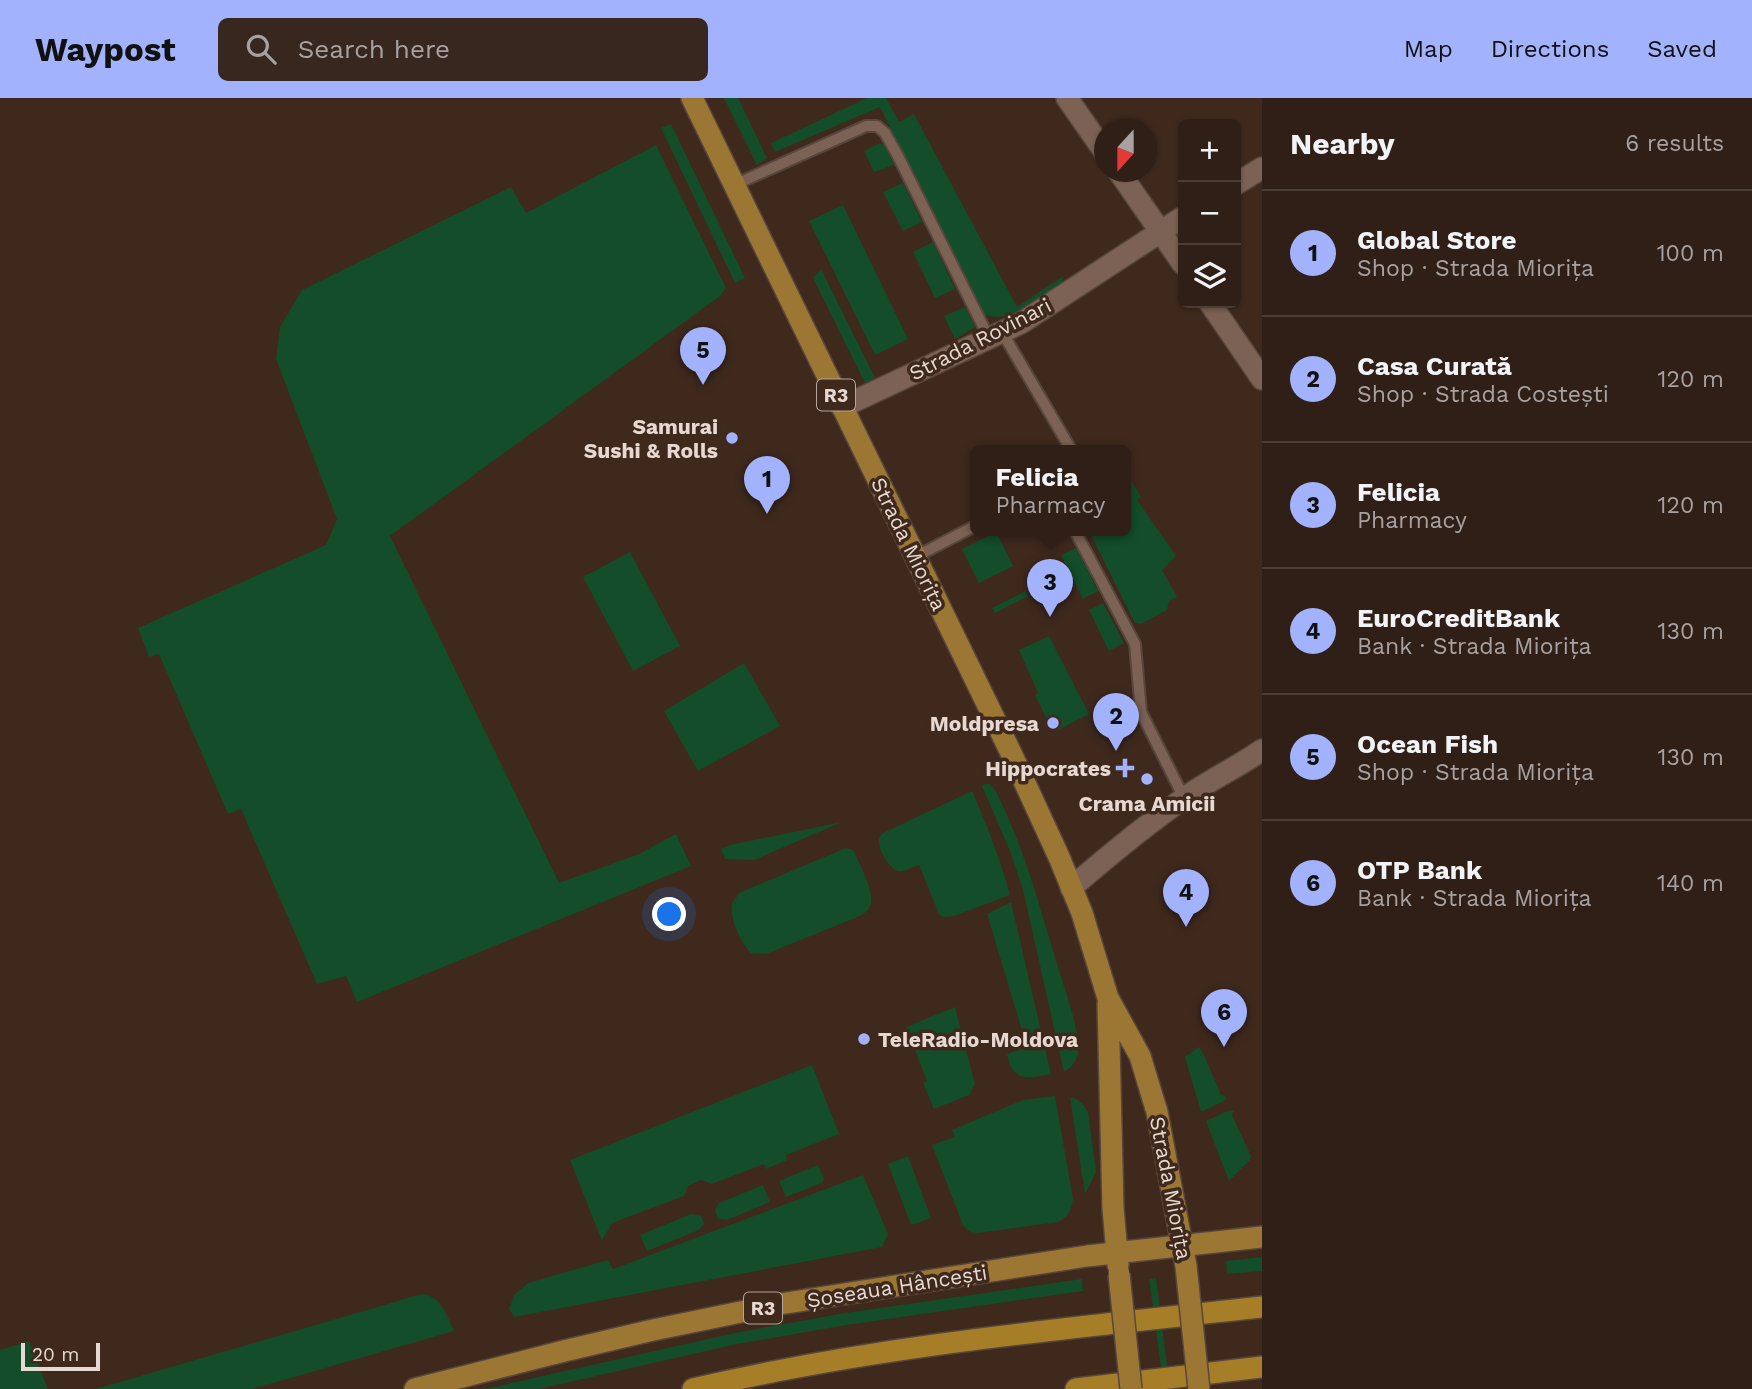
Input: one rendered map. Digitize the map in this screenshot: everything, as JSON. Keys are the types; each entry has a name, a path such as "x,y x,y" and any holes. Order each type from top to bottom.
{"highway":[{"path":"693,1389 803,1366 910,1349 1262,1307"},
{"path":"1076,1389 1262,1367"}],"main road":[{"name":"Strada Miorița","path":"692,98 1012,755 1082,913 1108,998 1140,1056 1154,1101 1184,1256 1199,1389"},
{"name":"Strada Miorița","path":"1108,998 1113,1208 1131,1389"},
{"name":"Șoseaua Hâncești","path":"415,1389 640,1333 780,1304 1117,1252 1184,1256 1262,1237"}],"street":[{"path":"1067,98 1094,137"},
{"path":"1239,182 1262,168"},
{"path":"1126,182 1178,257"},
{"name":"Strada Rovinari","path":"842,407 1021,323 1178,220"},
{"path":"1213,308 1262,379"},
{"path":"1071,888 1114,850 1184,798 1262,750"}],"lane":[{"path":"734,184 866,126 877,126 885,133 898,156 995,335 1068,445"},
{"path":"915,557 970,529"},
{"path":"1078,536 1136,644 1141,712 1184,798"}],"green space":[{"path":"724,98 738,98 767,158 757,165"},
{"path":"867,98 886,98 899,122 914,114 1017,307 1063,276 1062,285 1019,314 997,317 983,315 880,107 775,152 771,143"},
{"path":"671,124 745,278 735,283 661,128"},
{"path":"880,143 884,145 894,165 874,172 864,151"},
{"path":"656,145 726,288 720,296 390,536 559,883 639,854 676,834 691,866 357,1002 346,976 317,984 241,809 228,814 159,654 149,657 138,628 326,545 337,519 276,359 280,327 302,290 511,187 526,213"},
{"path":"903,183 922,222 903,231 883,192"},
{"path":"843,205 908,339 875,355 809,221"},
{"path":"933,242 955,289 935,298 913,252"},
{"path":"821,269 875,378 865,383 813,278"},
{"path":"965,307 975,327 955,339 944,316"},
{"path":"1131,481 1141,497 1137,500 1176,556 1162,570 1177,597 1169,601 1167,610 1141,624 1135,623 1092,536 1131,536"},
{"path":"988,536 998,536 1013,566 979,583 962,549"},
{"path":"1076,548 1098,591 1083,599 1061,555"},
{"path":"630,552 680,646 633,671 583,577"},
{"path":"1026,591 1028,596 995,613 992,608"},
{"path":"1103,603 1124,643 1109,651 1089,610"},
{"path":"1049,636 1089,714 1056,731 1052,729 1035,695 1038,693 1019,650"},
{"path":"744,663 780,726 698,771 664,711"},
{"path":"990,784 995,790 1014,832 1071,1009 1077,1032 1078,1054 1074,1063 1064,1072 1023,890 1010,851 982,786"},
{"path":"972,791 993,842 1010,895 954,916 943,917 939,914 919,865 903,871 895,870 883,856 879,839 883,833"},
{"path":"842,822 754,860 725,859 721,849 730,845"},
{"path":"846,848 853,850 868,884 871,898 867,911 766,954 751,953 739,936 733,921 732,907 737,896"},
{"path":"1011,902 1051,1074 1043,1076 1028,1077 1017,1074 1009,1063 1007,1054 1027,1047 987,914"},
{"path":"955,1007 975,1084 969,1095 934,1109 923,1083 927,1081 906,1027"},
{"path":"1199,1047 1221,1095 1226,1096 1226,1100 1201,1112 1185,1057"},
{"path":"812,1065 839,1134 786,1155 787,1160 766,1169 764,1164 712,1184 701,1180 688,1186 684,1196 612,1223 602,1241 570,1160"},
{"path":"1055,1096 1073,1199 1069,1213 1058,1222 970,1232 963,1225 932,1145 955,1137 952,1130 1023,1100"},
{"path":"1070,1097 1080,1102 1088,1112 1096,1172 1085,1194"},
{"path":"1230,1110 1234,1111 1232,1115 1251,1156 1229,1181 1206,1121"},
{"path":"908,1156 931,1218 911,1225 888,1164"},
{"path":"818,1165 824,1179 822,1183 786,1197 779,1181"},
{"path":"863,1175 888,1234 882,1247 514,1317 509,1309 515,1294 528,1283 608,1260 613,1269"},
{"path":"763,1185 770,1202 727,1220 718,1219 715,1210 719,1203"},
{"path":"691,1214 701,1216 704,1224 699,1230 647,1251 640,1235"},
{"path":"1262,1257 1262,1271 1227,1274 1226,1261"},
{"path":"1156,1278 1170,1389 1164,1389 1149,1279"},
{"path":"1082,1279 1083,1291 846,1325 737,1344 539,1389 485,1389 735,1333 845,1313"},
{"path":"422,1294 439,1302 454,1331 252,1389 96,1389"},
{"path":"29,1341 48,1389 0,1389 0,1350"}],"place":[{"name":"Ocean Fish","path":"703,385"},
{"name":"Samurai Sushi & Rolls","path":"732,438"},
{"name":"Global Store","path":"767,514"},
{"name":"Felicia","path":"1050,617"},
{"name":"Moldpresa","path":"1053,723"},
{"name":"Casa Curată","path":"1116,751"},
{"name":"Hippocrates","path":"1125,768"},
{"name":"Crama Amicii","path":"1147,779"},
{"name":"EuroCreditBank","path":"1186,927"},
{"name":"TeleRadio-Moldova","path":"864,1039"},
{"name":"OTP Bank","path":"1224,1047"}]}
